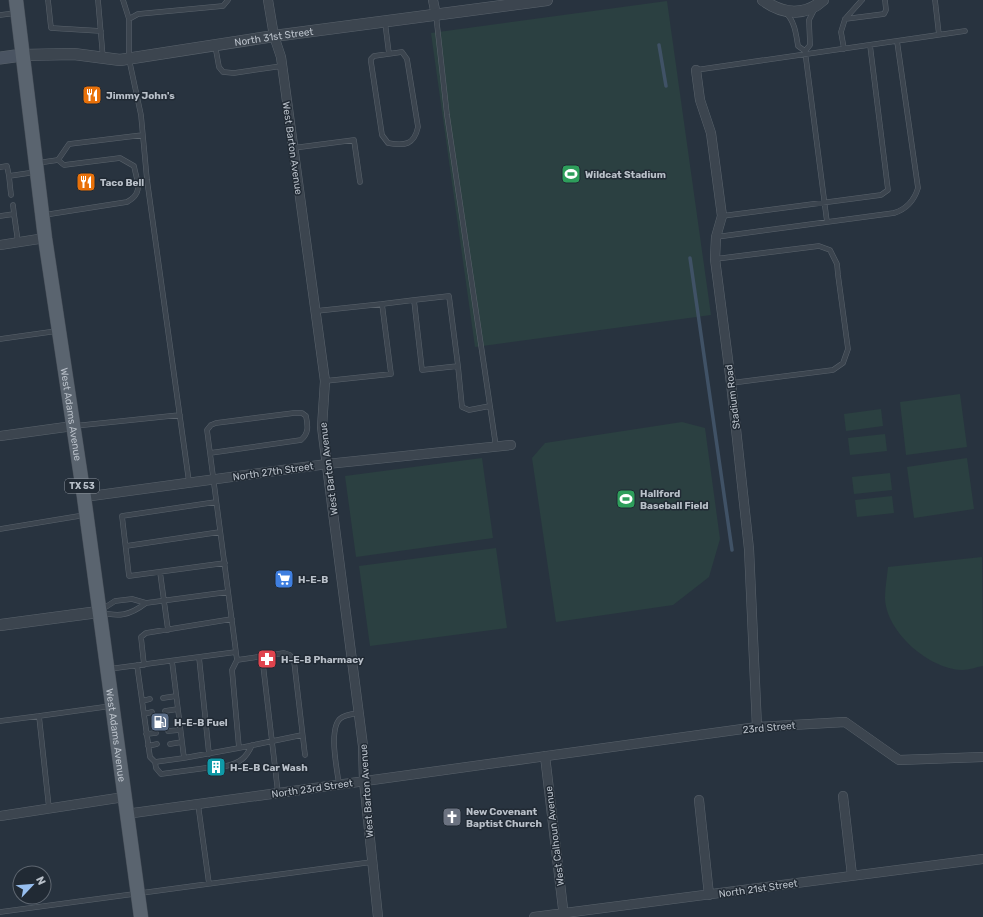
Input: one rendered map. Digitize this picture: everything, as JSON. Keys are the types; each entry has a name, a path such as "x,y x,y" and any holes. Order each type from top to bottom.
{"main road":[{"name":"TX 53","path":"16,6 22,55"},
{"name":"North 31st Street","path":"0,58 22,55"},
{"name":"West Adams Avenue","path":"22,55 45,238 84,497 98,612 141,917"}],"street":[{"name":"West Barton Avenue","path":"268,0 274,36 282,66 325,381 322,427 363,746 364,781 378,917"},
{"path":"433,0 436,15"},
{"name":"North 31st Street","path":"22,55 74,54 120,60 274,36 547,0"},
{"path":"763,0 774,8 804,11 821,2"},
{"name":"Stadium Road","path":"696,70 700,100 711,133 722,216 716,237 715,259 731,383 749,549 757,727"},
{"path":"0,245 45,238"},
{"path":"0,436 73,426"},
{"name":"North 27th Street","path":"84,497 327,464 511,445"},
{"path":"0,625 98,612"},
{"name":"23rd Street","path":"545,756 757,727 845,722 899,760 983,757"},
{"name":"North 23rd Street","path":"126,814 545,756"},
{"name":"West Calhoun Avenue","path":"545,756 564,915"},
{"path":"843,796 852,875"},
{"path":"0,816 124,797"},
{"path":"699,800 709,895"},
{"name":"North 21st Street","path":"534,917 564,915 852,875 983,859"}],"lane":[{"path":"48,0 51,28 101,31"},
{"path":"98,0 103,58"},
{"path":"123,0 129,19 128,59 141,115 147,180 189,482"},
{"path":"129,19 138,14 223,6 228,0"},
{"path":"844,49 841,32 845,19 862,0"},
{"path":"845,19 884,14 886,10 885,0"},
{"path":"935,0 939,35"},
{"path":"821,2 811,14 809,20 810,44 805,53 827,222"},
{"path":"0,16 16,6"},
{"path":"783,10 791,18 798,46 805,53"},
{"path":"436,15 447,115 496,447"},
{"path":"385,22 389,54"},
{"path":"696,70 965,31"},
{"path":"716,237 894,213 903,210 914,200 918,188 897,41"},
{"path":"215,45 219,67 223,72 234,73 282,66"},
{"path":"722,216 881,195 888,190 870,45"},
{"path":"402,52 405,55 418,127 416,137 409,142 398,144 388,143 382,134 371,62 371,59 374,56 389,54 402,52"},
{"path":"9,176 58,160 69,144 143,135"},
{"path":"294,148 354,140 360,182"},
{"path":"42,216 127,202 136,198 138,191 134,166 120,158 64,165 58,160"},
{"path":"0,167 7,166 11,195"},
{"path":"12,206 18,242"},
{"path":"0,216 14,214"},
{"path":"715,259 819,246 830,250 838,269 848,349 843,363 833,370 731,383"},
{"path":"316,311 450,296 462,407 469,410 490,406"},
{"path":"414,300 422,370 458,366"},
{"path":"325,381 391,374 382,304"},
{"path":"0,339 59,330"},
{"path":"210,453 301,440 306,436 308,430 306,416 302,413 294,413 211,425 207,430 213,479 237,660 232,670 239,748"},
{"path":"73,426 180,415"},
{"path":"216,502 122,516 129,576 224,563"},
{"path":"0,529 86,515"},
{"path":"126,546 220,532"},
{"path":"160,572 168,630"},
{"path":"98,612 118,616 134,612 146,604 228,592"},
{"path":"98,612 115,601 132,599 146,604"},
{"path":"144,665 141,637 146,633 232,619"},
{"path":"106,670 236,652"},
{"path":"237,660 284,653 290,655 294,661 305,755"},
{"path":"262,656 278,793"},
{"path":"199,657 209,754"},
{"path":"172,661 184,758"},
{"path":"137,665 150,757 155,762 156,768 161,774 206,768"},
{"path":"163,698 176,696"},
{"path":"142,701 150,699"},
{"path":"0,721 111,706"},
{"path":"165,711 178,709"},
{"path":"144,714 152,712"},
{"path":"339,784 334,734 335,724 341,718 359,713"},
{"path":"39,716 49,808"},
{"path":"168,731 180,730"},
{"path":"146,734 156,733"},
{"path":"155,762 209,754 302,735"},
{"path":"170,744 182,742"},
{"path":"148,746 158,744"},
{"path":"226,766 245,758 252,745"},
{"path":"198,804 209,884"},
{"path":"0,912 372,862"}],"green space":[{"name":"Wildcat Stadium","path":"667,1 711,315 475,347 431,33"},
{"path":"960,394 967,447 906,455 900,402"},
{"path":"881,409 883,426 846,431 844,414"},
{"name":"Hallford Baseball Field","path":"682,422 705,428 720,539 709,577 673,605 556,622 532,458 545,443"},
{"path":"885,434 887,451 850,455 848,438"},
{"path":"482,458 493,538 356,557 345,476"},
{"path":"967,458 974,509 914,518 907,467"},
{"path":"890,473 892,490 854,494 852,477"},
{"path":"892,496 894,513 857,517 855,500"},
{"path":"496,548 507,628 370,646 359,566"},
{"path":"982,557 983,666 965,670 949,668 923,656 901,635 893,623 887,611 885,598 888,567"}],"waterway":[{"path":"659,45 666,86"},
{"path":"690,258 732,550"}],"place":[{"name":"Jimmy John's","path":"92,95"},
{"name":"Wildcat Stadium","path":"571,174"},
{"name":"Taco Bell","path":"86,182"},
{"name":"Hallford Baseball Field","path":"626,499"},
{"name":"H-E-B","path":"284,579"},
{"name":"H-E-B Pharmacy","path":"267,659"},
{"name":"H-E-B Fuel","path":"160,722"},
{"name":"H-E-B Car Wash","path":"216,767"},
{"name":"New Covenant Baptist Church","path":"452,817"}]}
